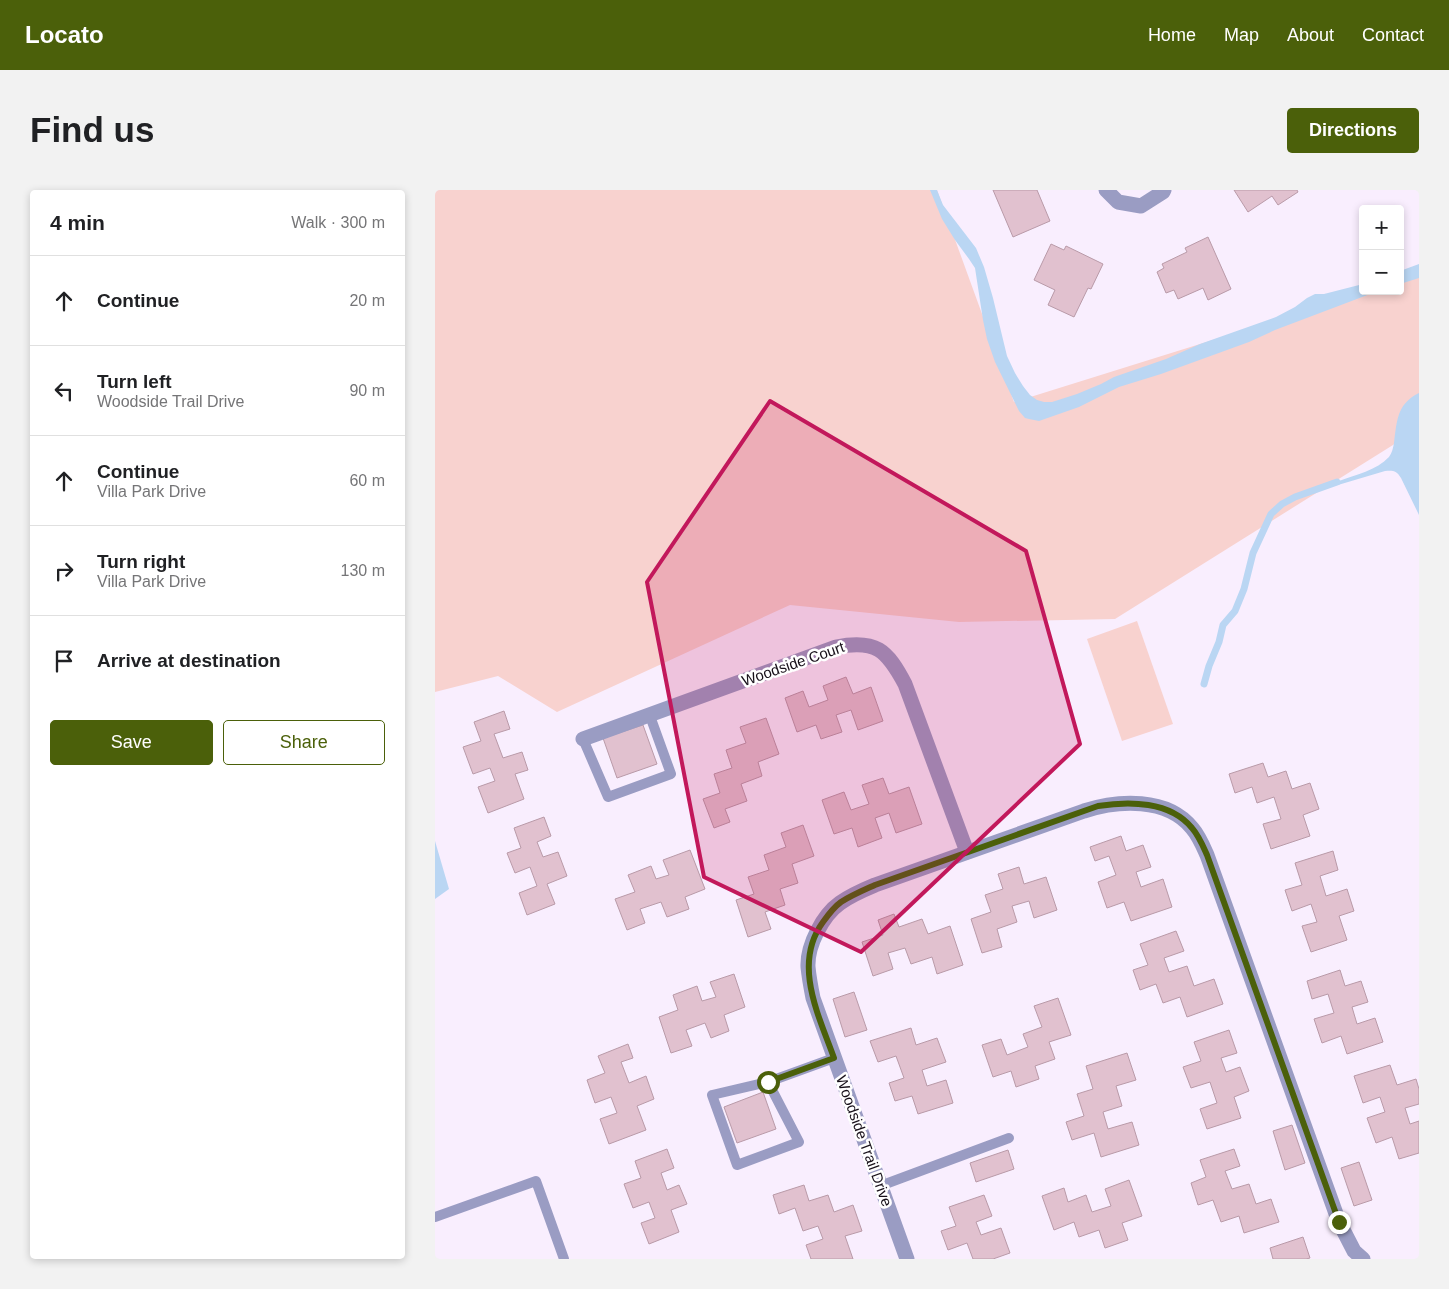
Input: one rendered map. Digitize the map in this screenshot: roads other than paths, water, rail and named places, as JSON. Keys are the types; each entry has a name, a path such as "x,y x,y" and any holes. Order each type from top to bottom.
{"street":[{"path":"1106,190 1117,202 1141,206 1164,190"},
{"name":"Woodside Court","path":"583,739 836,647 851,644 864,644 875,647 885,654 896,666 905,684 967,852"},
{"name":"Woodside Trail Drive","path":"907,1259 813,998 808,965 812,945 819,928 839,903 857,893 1084,811 1114,804 1134,804 1166,809 1179,817 1192,828 1207,855 1339,1222 1354,1250 1363,1259"}],"lane":[{"path":"583,739 608,796 671,774 650,716"},
{"path":"768,1082 799,1142 737,1165 712,1095 768,1082 834,1058"},
{"path":"880,1186 1009,1138"},
{"path":"435,1216 536,1181 564,1259"}],"water":[{"path":"930,190 937,190 943,205 976,248 993,298 1007,356 1015,373 1030,395 1044,402 1052,402 1077,394 1114,377 1276,317 1315,294 1324,294 1359,285 1359,295 1367,295 1275,330 1249,342 1119,387 1079,407 1039,421 1025,418 1019,411 995,362 987,339 975,268 942,219"},
{"path":"1419,264 1419,278 1404,283 1404,270"},
{"path":"1419,393 1419,515 1401,478 1395,472 1385,471 1338,485 1336,483 1339,481 1372,469 1389,457 1392,452 1399,414 1406,402"},
{"path":"435,841 449,889 435,899"}],"waterway":[{"path":"1204,684 1223,625 1235,611 1244,589 1253,553 1271,514 1282,504 1295,497 1337,482"}]}
